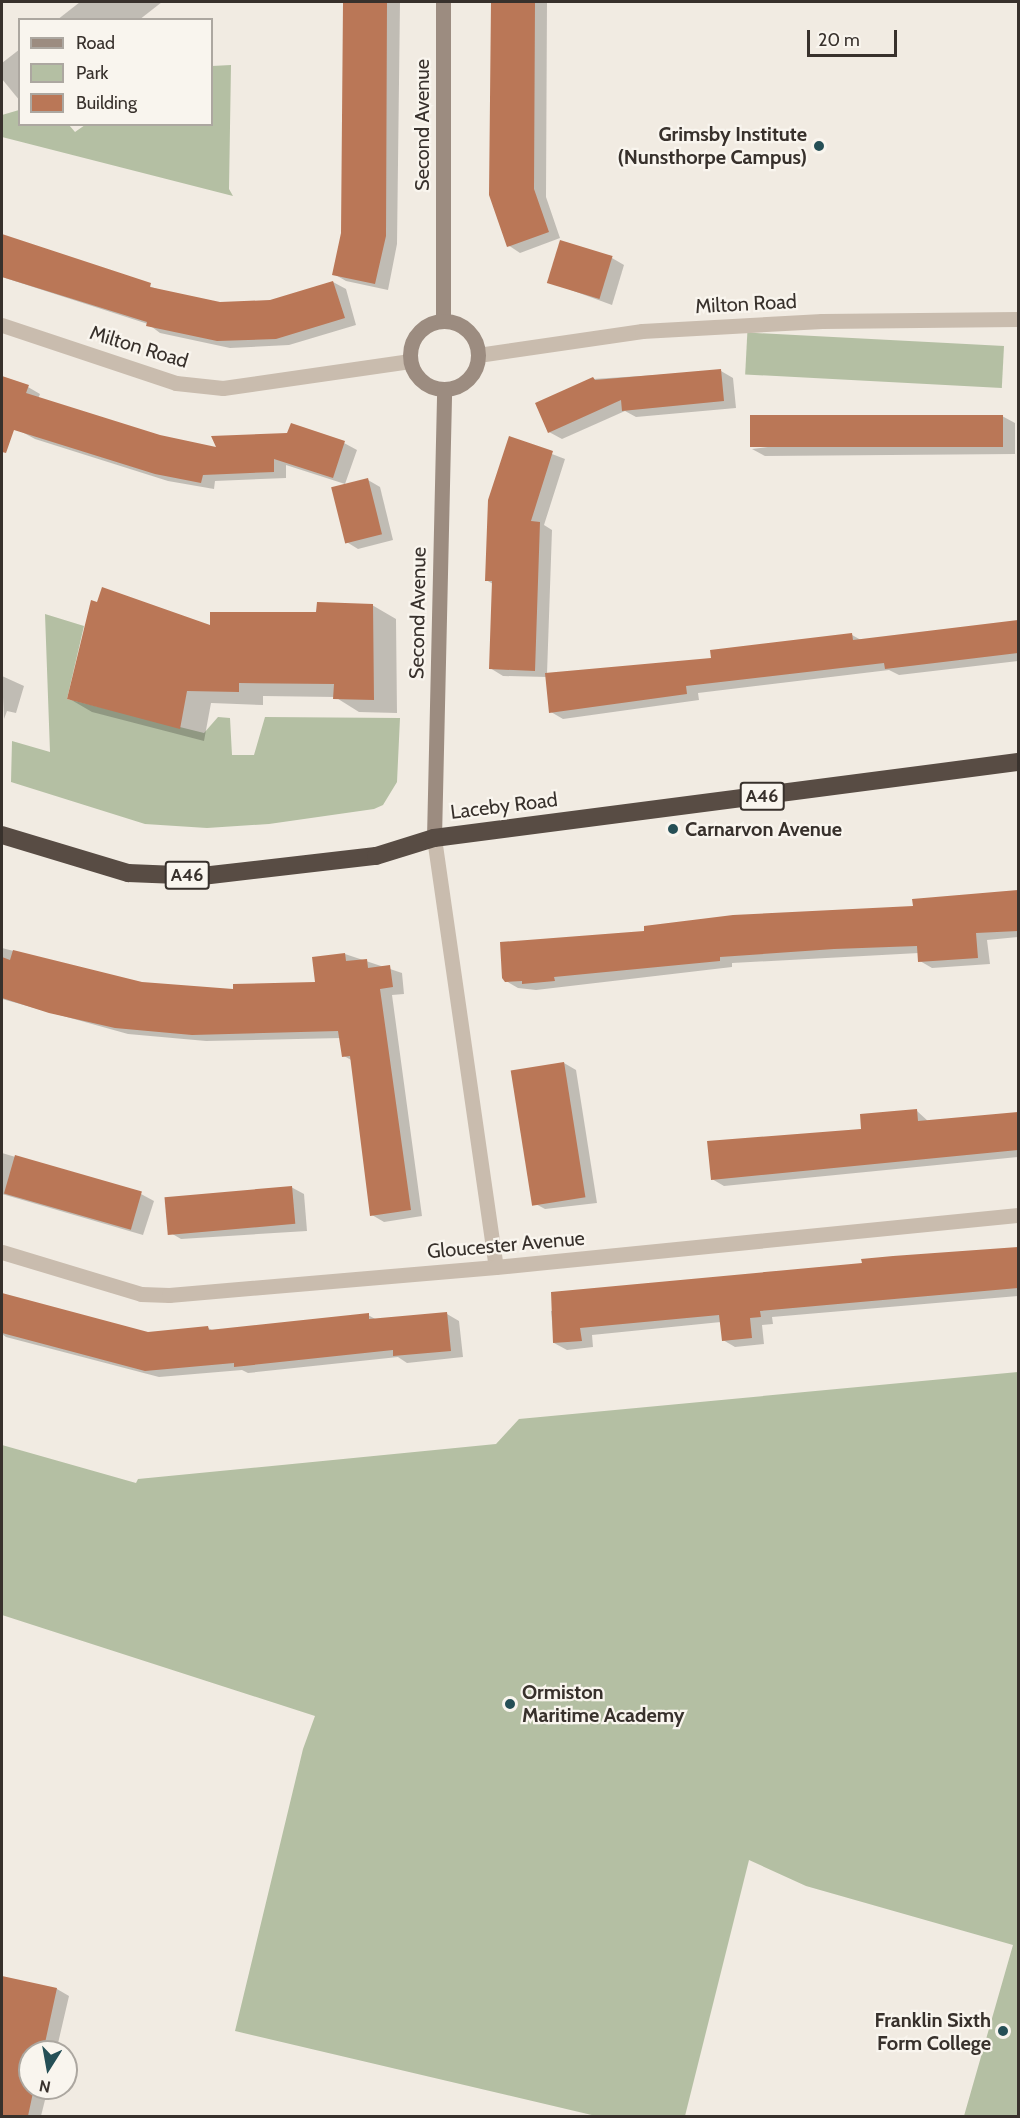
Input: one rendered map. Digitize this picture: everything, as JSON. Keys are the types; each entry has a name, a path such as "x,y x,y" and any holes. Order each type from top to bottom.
{"highway":[{"name":"Laceby Road","path":"2,835 128,873 202,876 376,856 434,838 1018,762"}],"street":[{"name":"Second Avenue","path":"443,2 443,321"},
{"name":"Milton Road","path":"478,355 642,331 822,321 1018,319"},
{"path":"443,321 466,329 478,355 469,378 444,389 422,382 410,361 415,336 423,327 443,321"},
{"name":"Milton Road","path":"2,325 176,383 223,388 410,361"},
{"name":"Second Avenue","path":"434,838 444,389"},
{"path":"434,838 496,1268"},
{"name":"Gloucester Avenue","path":"2,1252 141,1294 169,1295 496,1268 1018,1215"}],"green space":[{"path":"231,65 229,189 233,196 2,137 2,115 18,110 18,126 70,126 75,132 84,126 213,126 213,66"},
{"path":"747,333 1004,346 1002,388 745,374"},
{"path":"45,614 84,626 67,699 204,733 218,717 230,718 232,755 254,755 265,717 400,718 397,782 383,805 374,809 269,824 207,828 145,824 11,782 12,741 50,752"},
{"name":"Ormiston Maritime Academy","path":"1018,1372 1018,2116 964,2116 1013,1945 806,1886 749,1860 685,2116 596,2116 235,2031 303,1749 315,1716 2,1615 2,1445 136,1483 138,1479 496,1444 519,1419"}],"building":[{"path":"343,2 387,2 386,236 375,284 332,275 341,233"},
{"path":"491,2 535,2 534,189 549,232 507,247 489,195"},
{"path":"2,234 151,283 150,287 220,302 270,300 333,281 345,318 276,339 217,341 146,326 147,322 2,277"},
{"path":"560,240 613,256 599,299 547,283"},
{"path":"721,369 724,401 622,411 621,400 548,433 535,403 593,377 595,380"},
{"path":"2,376 29,385 26,393 160,435 216,447 211,436 287,433 291,423 345,441 333,478 274,459 274,472 203,475 201,483 155,474 14,430 6,453 2,452"},
{"path":"750,415 1003,415 1003,447 750,447"},
{"path":"509,436 553,451 531,521 540,522 535,671 489,669 492,581 485,581 488,500"},
{"path":"368,478 382,534 345,543 331,487"},
{"path":"102,587 210,625 210,612 316,612 317,602 373,604 374,700 333,699 334,684 239,683 239,692 187,691 180,729 67,699 91,600 97,602"},
{"path":"1018,620 1018,653 885,669 884,663 686,686 687,694 549,713 545,673 711,658 710,650 852,633 853,640"},
{"path":"1018,890 1018,931 976,933 978,958 918,962 917,946 834,949 720,957 720,961 554,977 555,981 522,984 522,981 505,982 502,978 500,942 644,931 644,926 733,915 913,906 912,899"},
{"path":"13,950 142,982 233,989 233,984 315,982 312,957 345,953 346,961 367,959 368,968 390,965 393,987 380,989 411,1210 370,1216 350,1056 342,1057 338,1031 192,1035 115,1028 49,1013 2,998 2,957 10,960"},
{"path":"564,1062 585,1197 532,1206 511,1070"},
{"path":"917,1109 918,1121 1018,1112 1018,1150 711,1180 707,1141 861,1129 860,1114"},
{"path":"15,1155 142,1191 131,1230 4,1193"},
{"path":"292,1186 295,1224 168,1235 164,1197"},
{"path":"1018,1247 1018,1288 760,1311 761,1317 750,1318 752,1338 722,1341 719,1315 580,1328 582,1341 553,1343 551,1292 862,1263 861,1259"},
{"path":"2,1293 148,1332 208,1326 209,1330 369,1313 369,1319 447,1312 451,1351 393,1356 393,1350 234,1367 234,1363 145,1371 2,1333"},
{"path":"2,1976 57,1988 46,2040 18,2040 18,2100 31,2100 28,2116 2,2116"}],"place":[{"name":"Grimsby Institute (Nunsthorpe Campus)","path":"819,146"},
{"name":"Carnarvon Avenue","path":"673,829"},
{"name":"Ormiston Maritime Academy","path":"510,1704"},
{"name":"Franklin Sixth Form College","path":"1003,2031"}]}
